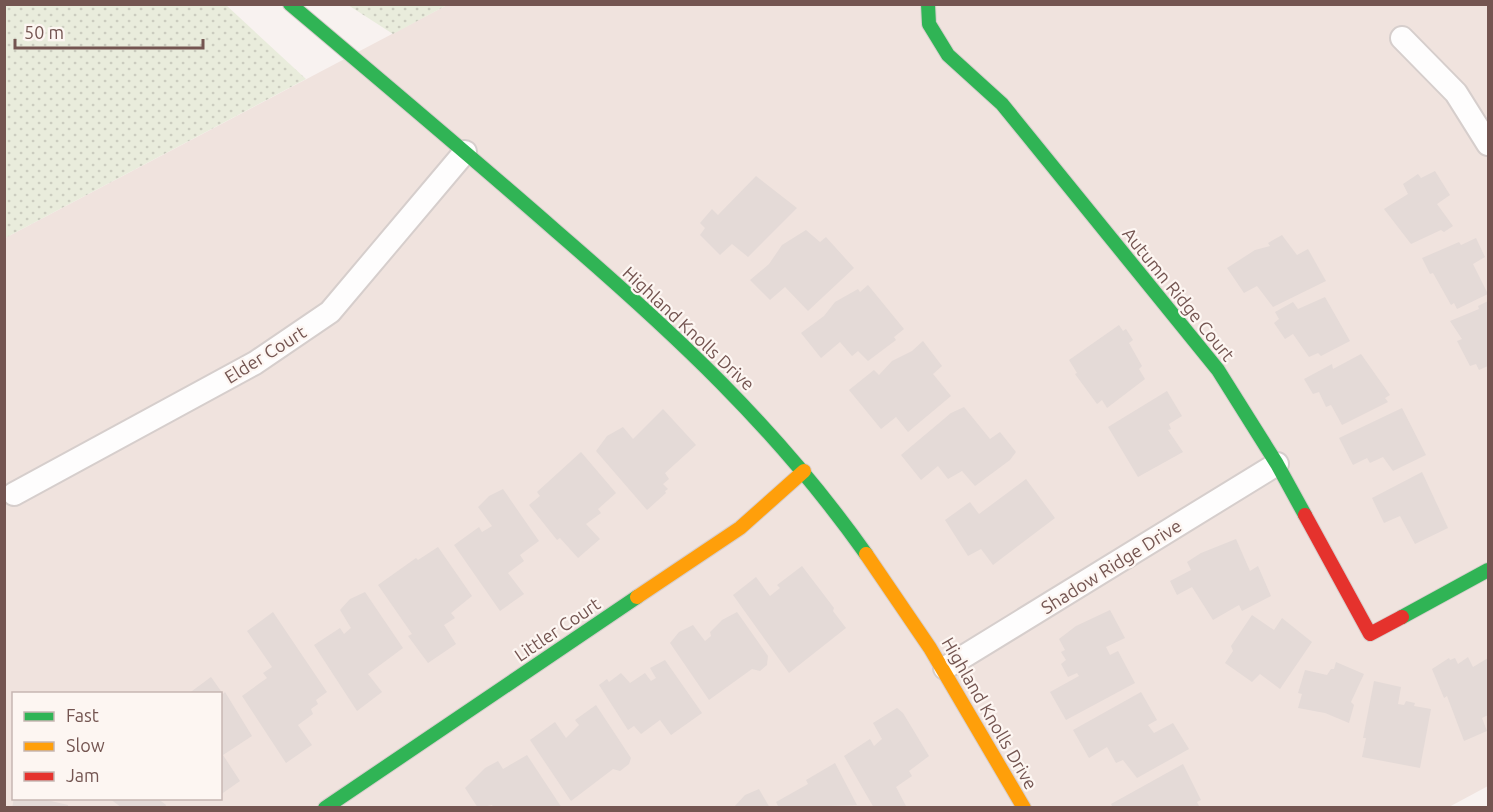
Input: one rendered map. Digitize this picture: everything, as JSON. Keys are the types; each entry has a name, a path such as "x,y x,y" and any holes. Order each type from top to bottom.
{"street":[{"name":"Highland Knolls Drive","path":"290,4 465,152 698,356 804,471 896,592 945,668 1024,807"},
{"name":"Autumn Ridge Court","path":"928,4 929,24 948,56 1002,104 1210,361 1277,464 1370,634 1488,570"},
{"path":"1402,38 1456,93 1488,144"},
{"name":"Elder Court","path":"14,494 255,363 330,312 465,152"},
{"name":"Shadow Ridge Drive","path":"945,668 1277,464"},
{"name":"Littler Court","path":"325,807 740,528 804,471"}],"shaded area":[{"path":"447,5 1488,5 1488,786 1449,807 5,808 5,238"}],"green space":[{"path":"5,4 226,5 306,79 5,238"},
{"path":"348,5 447,5 393,34"}],"building":[{"path":"1435,171 1450,195 1437,204 1453,226 1444,232 1441,230 1411,244 1384,209 1408,194 1403,184 1418,174 1421,178"},
{"path":"756,176 797,208 748,257 732,244 720,255 700,235 705,228 700,223 712,209 718,215"},
{"path":"806,230 820,242 826,237 854,268 808,311 785,287 770,300 750,280 769,264 782,245"},
{"path":"1282,235 1297,255 1308,249 1326,281 1273,307 1257,286 1244,293 1227,268 1255,250 1270,246 1268,243"},
{"path":"1476,238 1485,257 1473,264 1488,294 1457,309 1454,303 1451,305 1422,258 1459,242 1461,245"},
{"path":"868,285 904,329 894,337 896,340 868,361 858,351 852,356 840,342 821,358 801,333 824,316 835,302 858,289 860,292"},
{"path":"1325,297 1350,341 1321,356 1318,353 1309,357 1293,334 1285,339 1274,323 1279,319 1275,312 1293,302 1298,309"},
{"path":"1488,301 1488,366 1479,370 1476,364 1470,366 1457,341 1462,339 1450,321 1479,309 1478,306"},
{"path":"1119,325 1123,331 1126,329 1133,340 1129,343 1142,366 1139,369 1145,379 1107,408 1102,400 1097,404 1075,374 1077,373 1069,360"},
{"path":"923,341 942,366 933,374 951,396 908,432 896,417 881,429 849,390 874,370 879,375 892,361 912,351"},
{"path":"1361,354 1390,395 1385,398 1388,402 1342,425 1331,405 1326,407 1319,392 1313,394 1304,379 1332,364 1333,369"},
{"path":"1167,391 1182,416 1169,424 1171,429 1168,430 1183,452 1138,477 1108,427"},
{"path":"964,407 990,439 1000,432 1016,452 1010,460 975,486 962,471 948,479 938,466 921,480 901,455 951,413"},
{"path":"1402,408 1426,455 1393,471 1383,457 1370,463 1367,458 1353,465 1339,438"},
{"path":"663,409 696,445 665,473 669,479 663,484 668,489 647,510 596,451 607,436 623,427 633,439"},
{"path":"581,452 616,493 598,509 601,513 586,524 600,539 578,558 560,538 557,540 529,505 540,496 537,492"},
{"path":"1422,472 1448,528 1415,544 1400,516 1384,523 1372,498"},
{"path":"1026,479 1055,518 993,565 981,549 968,556 945,520 970,502 979,514"},
{"path":"503,489 539,541 520,555 524,561 508,573 524,594 500,611 454,545 479,527 482,532 492,526 478,507 489,496"},
{"path":"1236,539 1250,571 1258,566 1271,596 1242,611 1239,605 1213,620 1192,587 1177,595 1170,581 1191,570 1187,562 1201,553"},
{"path":"438,547 472,596 451,613 455,618 444,625 456,644 428,663 408,636 412,634 378,585 416,558 418,560"},
{"path":"802,566 846,628 789,673 733,595 756,577 770,596 780,588 777,585"},
{"path":"365,592 403,648 368,674 382,692 357,711 314,645 340,628 344,634 351,628 340,610 350,599"},
{"path":"1110,610 1125,638 1106,647 1110,655 1118,651 1135,683 1066,720 1050,692 1079,676 1077,673 1068,677 1061,664 1066,660 1061,652 1065,650 1059,639 1076,626"},
{"path":"273,612 327,692 316,700 318,704 311,709 313,714 298,725 312,745 286,763 242,696 267,678 263,673 272,667 247,631"},
{"path":"737,612 768,656 767,665 760,671 752,669 709,700 670,643 679,632 693,625 705,641 722,620"},
{"path":"1252,615 1274,630 1282,618 1312,642 1280,689 1260,674 1252,682 1225,663 1233,651 1231,646"},
{"path":"1468,657 1473,667 1488,658 1488,715 1482,718 1487,731 1464,741 1447,696 1444,698 1432,669 1449,658 1450,660 1455,658 1458,664"},
{"path":"665,660 702,713 671,735 660,720 641,734 634,726 628,730 599,685 607,679 609,682 621,673 630,683 645,673 651,681 656,678 650,668"},
{"path":"1336,662 1364,674 1351,702 1354,705 1349,723 1325,713 1298,708 1302,694 1298,693 1305,670 1327,675 1331,669 1334,669"},
{"path":"211,677 222,692 191,692"},
{"path":"1374,681 1401,687 1398,704 1404,705 1406,701 1415,703 1414,706 1431,709 1420,768 1362,757 1366,738 1363,738"},
{"path":"225,692 252,736 223,755 240,781 222,794 222,693"},
{"path":"1141,692 1157,720 1148,725 1154,733 1173,723 1189,749 1137,778 1123,760 1116,763 1107,747 1089,758 1073,730"},
{"path":"596,705 631,758 629,764 620,771 613,769 571,801 530,740 555,722 566,738 579,725 575,720"},
{"path":"897,708 903,713 929,756 909,771 912,776 896,787 907,808 874,808 844,756 870,739 874,746 882,739 873,723"},
{"path":"527,755 562,808 494,808 492,805 478,808 465,788 485,768 498,761 503,769"},
{"path":"835,763 857,805 779,808 776,802 808,784 806,780"},
{"path":"1183,764 1201,800 1197,802 1200,808 1113,808 1111,804"},
{"path":"759,789 770,808 733,808 745,795"},
{"path":"14,800 47,800 68,805 68,808 12,808"},
{"path":"112,800 160,800 166,805 165,808 122,808"}],"traffic: fast":[{"path":"290,4 523,202 682,344 796,464 866,554"},
{"path":"928,4 929,24 948,55 1002,104 1218,370 1277,464 1305,515"},
{"path":"1402,617 1488,570"},
{"path":"325,808 637,597"}],"traffic: slow":[{"path":"637,597 740,528 804,471"},
{"path":"866,554 930,648 1024,808"}],"traffic: jam":[{"path":"1305,515 1370,634 1402,617"}]}
